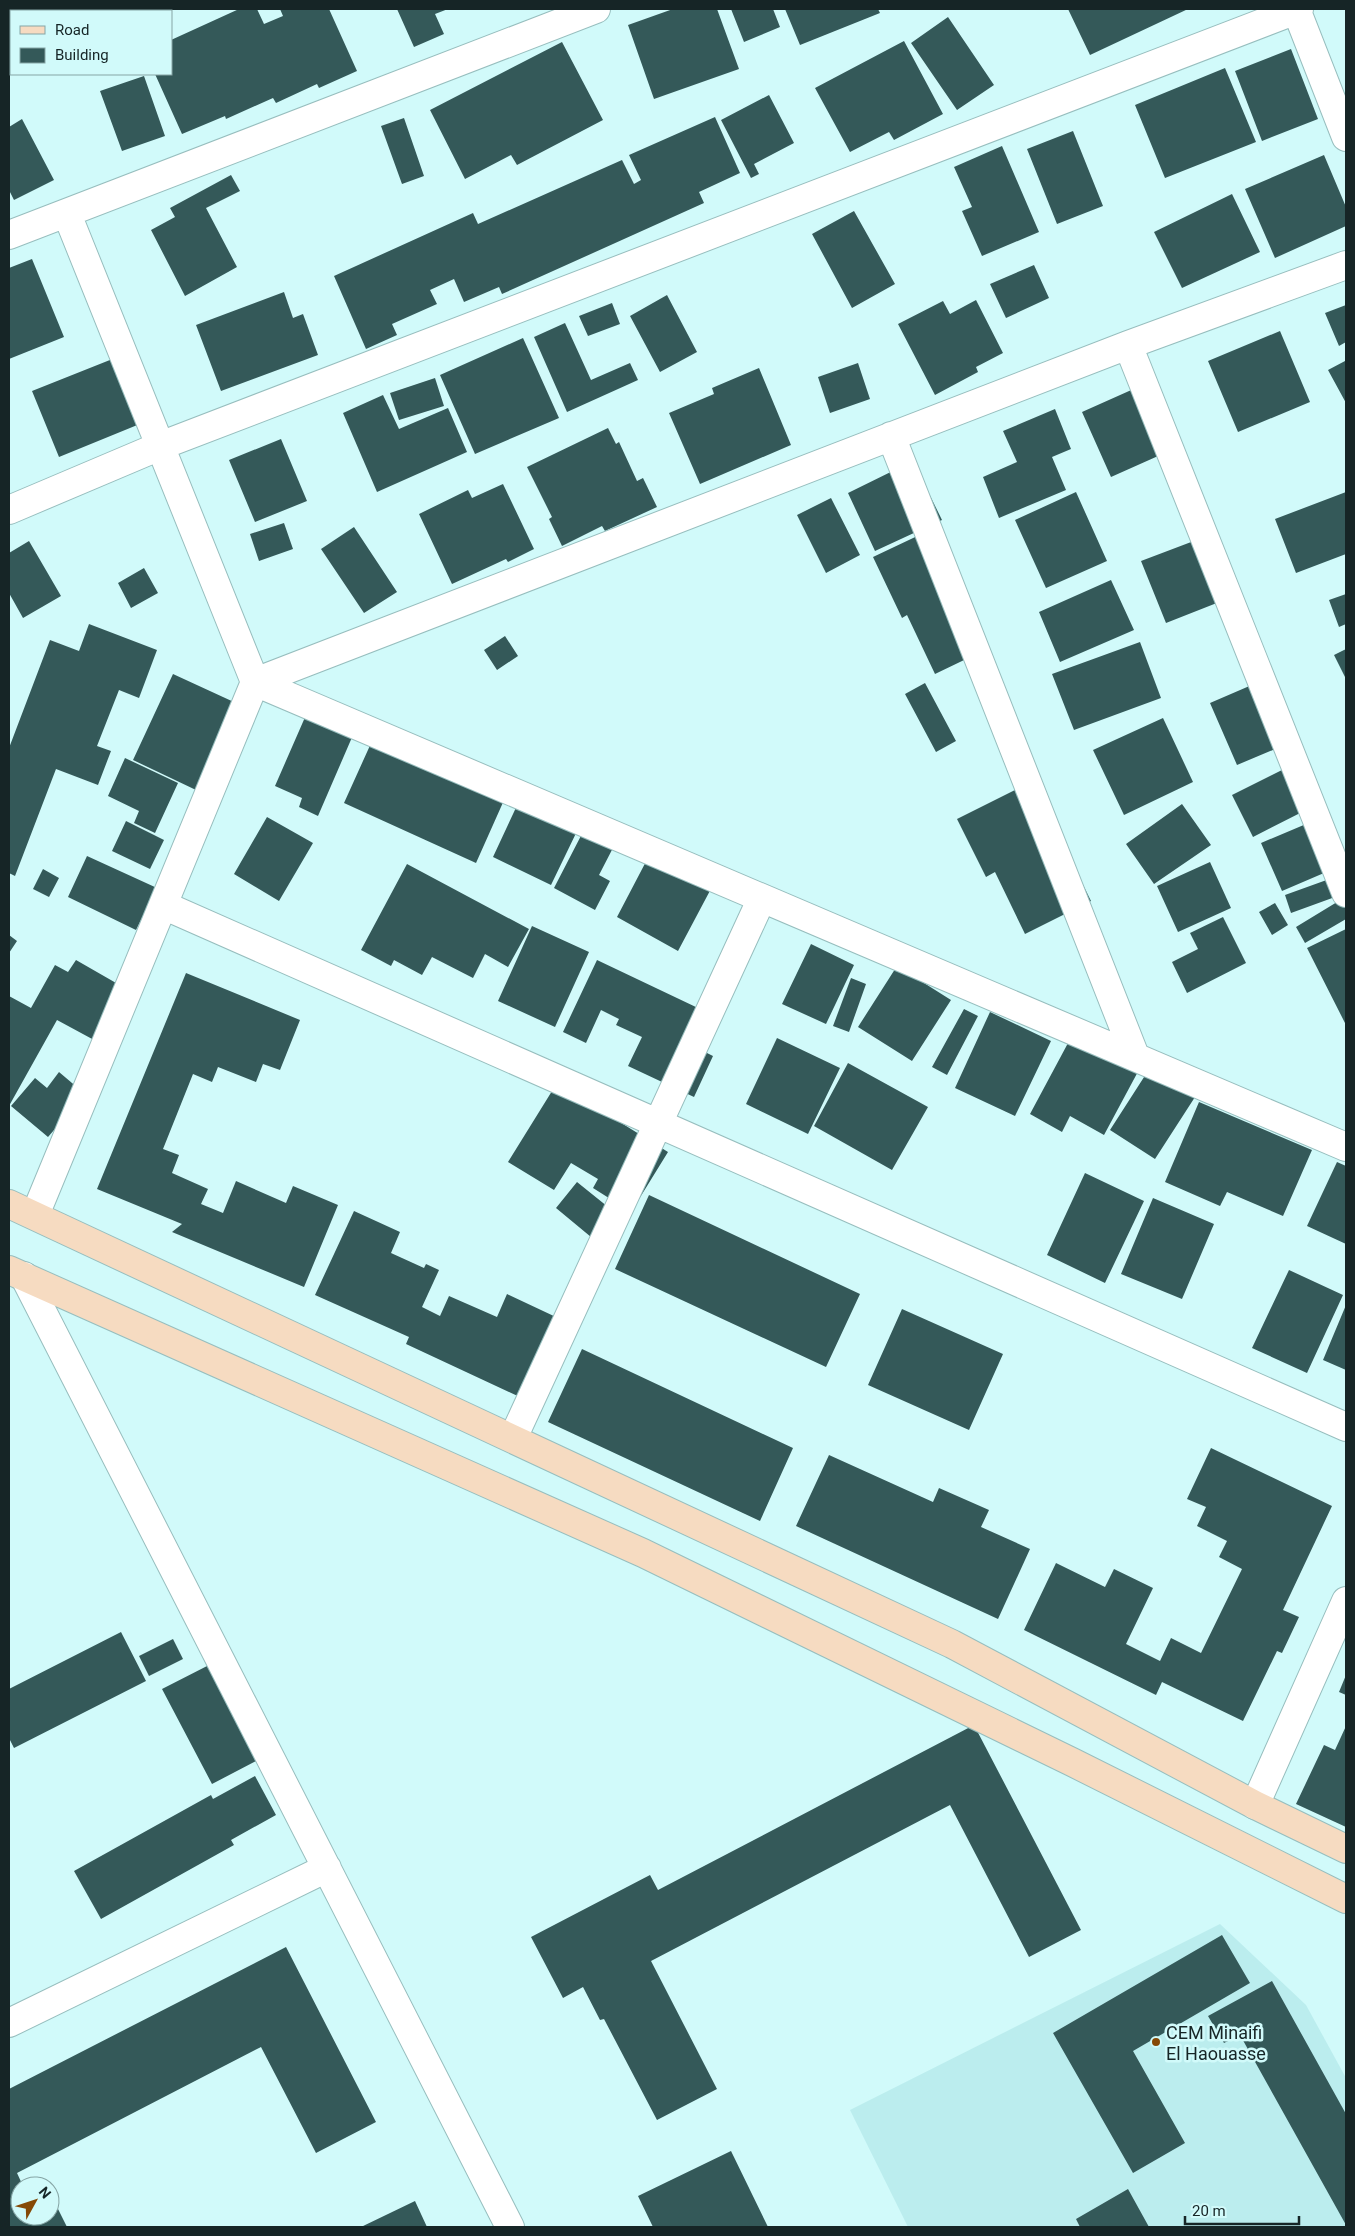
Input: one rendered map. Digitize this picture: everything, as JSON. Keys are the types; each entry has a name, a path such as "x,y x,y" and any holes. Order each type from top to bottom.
{"main road":[{"path":"9,1204 952,1644 1255,1805 1346,1849"},
{"path":"16,1273 643,1553 1072,1762 1346,1899"}],"street":[{"path":"9,235 596,9"},
{"path":"9,510 160,446 1297,9 1346,136"},
{"path":"35,1215 255,682 67,214"},
{"path":"255,682 1128,345 1346,264"},
{"path":"1128,345 1346,893"},
{"path":"891,436 1135,1056"},
{"path":"255,682 1346,1146"},
{"path":"513,1438 762,898"},
{"path":"162,905 1346,1427"},
{"path":"16,1273 327,1868 510,2227"},
{"path":"1255,1805 1346,1601"},
{"path":"9,2023 327,1868"}],"shaded area":[{"name":"CEM Minaifi El Haouasse","path":"1220,1924 1306,2005 1346,2078 1346,2227 908,2227 850,2110"}],"building":[{"path":"239,9 257,9 264,24 283,16 280,9 329,9 357,71 319,88 317,84 276,103 273,98 226,119 225,116 182,134 155,75 172,75 172,40"},
{"path":"397,9 448,9 435,14 444,34 414,47"},
{"path":"673,9 717,9 739,69 654,99 628,25"},
{"path":"731,9 773,9 780,27 744,42"},
{"path":"785,9 878,9 880,13 800,45"},
{"path":"1068,9 1188,9 1090,55"},
{"path":"948,17 994,85 957,110 911,43"},
{"path":"904,41 943,114 894,140 889,132 850,152 815,88"},
{"path":"562,42 603,120 517,165 511,155 465,179 430,110"},
{"path":"1291,49 1318,119 1262,141 1235,71"},
{"path":"1225,68 1256,142 1165,178 1135,105"},
{"path":"144,76 165,136 122,151 100,91"},
{"path":"769,95 794,143 754,164 759,174 751,178 721,120"},
{"path":"715,117 740,173 699,192 704,203 502,294 499,287 464,302 454,279 430,290 437,304 392,324 397,335 366,349 334,276 473,213 478,224 622,160 634,184 641,180 629,155"},
{"path":"404,118 424,176 402,184 381,126"},
{"path":"22,119 54,180 14,200 9,190 9,127"},
{"path":"1073,131 1103,206 1057,224 1027,149"},
{"path":"1002,146 1039,232 982,256 962,211 972,207 954,167"},
{"path":"1324,155 1346,207 1346,226 1275,258 1245,189"},
{"path":"231,175 240,191 206,208 237,267 185,296 151,230 175,217 170,208"},
{"path":"1232,194 1260,252 1182,288 1154,232"},
{"path":"854,211 895,284 852,308 812,234"},
{"path":"32,259 64,337 9,359 9,268"},
{"path":"1034,265 1049,298 1006,318 990,284"},
{"path":"284,292 293,318 303,314 318,355 221,391 196,325"},
{"path":"667,295 697,352 660,372 630,316"},
{"path":"976,300 1003,353 976,367 978,372 935,395 898,324 943,301 950,314"},
{"path":"612,303 620,324 588,336 579,316"},
{"path":"1346,305 1346,342 1339,346 1325,313"},
{"path":"565,323 591,380 630,363 638,380 567,412 534,337"},
{"path":"1280,331 1310,402 1238,432 1208,361"},
{"path":"523,338 559,418 475,454 440,375"},
{"path":"125,354 152,419 59,457 32,391"},
{"path":"1345,361 1346,363 1346,403 1328,370"},
{"path":"858,363 870,399 830,413 818,377"},
{"path":"759,368 791,445 700,484 669,413 714,394 712,388"},
{"path":"435,378 444,406 399,420 390,393"},
{"path":"1147,383 1176,448 1111,477 1082,412"},
{"path":"383,395 399,429 448,408 467,452 377,492 343,413"},
{"path":"1055,409 1071,449 1052,457 1066,490 999,518 983,477 1017,462 1003,431"},
{"path":"608,428 616,444 619,442 637,481 643,478 657,507 605,531 602,526 562,546 549,519 552,517 527,467"},
{"path":"281,439 307,501 255,522 229,460"},
{"path":"913,461 942,520 875,551 848,493"},
{"path":"503,484 534,549 508,562 506,559 452,584 419,514 468,490 472,498"},
{"path":"1076,492 1107,561 1046,588 1015,520"},
{"path":"1346,492 1346,554 1296,573 1275,519"},
{"path":"831,498 860,555 826,573 797,515"},
{"path":"284,523 293,549 259,561 250,534"},
{"path":"354,527 397,592 364,613 321,549"},
{"path":"930,530 987,649 935,674 907,615 902,618 873,557"},
{"path":"1207,536 1232,597 1166,623 1141,561"},
{"path":"29,541 61,596 23,618 9,593 9,553"},
{"path":"144,568 158,593 131,608 118,583"},
{"path":"1111,580 1134,630 1060,662 1039,612"},
{"path":"1346,594 1346,624 1339,627 1329,600"},
{"path":"89,624 157,650 139,698 119,690 97,746 111,751 98,785 56,769 15,876 9,873 9,748 50,640 79,651"},
{"path":"505,636 518,656 497,670 484,650"},
{"path":"1140,642 1161,698 1074,730 1052,674"},
{"path":"1346,649 1346,679 1334,655"},
{"path":"173,674 236,703 196,790 133,760"},
{"path":"1268,678 1280,747 1237,765 1210,703"},
{"path":"925,683 956,741 936,752 905,694"},
{"path":"306,715 353,735 318,816 299,807 302,798 275,786"},
{"path":"1163,718 1193,782 1124,815 1093,750"},
{"path":"377,730 509,789 476,863 344,803"},
{"path":"125,758 178,783 155,833 134,823 139,811 108,796"},
{"path":"1294,764 1314,806 1253,837 1232,795"},
{"path":"1027,784 1060,838 1091,901 1025,934 995,872 986,877 957,819"},
{"path":"520,799 579,827 551,885 493,857"},
{"path":"1182,804 1211,845 1154,884 1126,844"},
{"path":"1325,816 1345,864 1282,891 1261,843"},
{"path":"267,817 313,843 279,901 234,874"},
{"path":"126,821 164,840 150,869 112,851"},
{"path":"585,828 615,844 599,875 610,881 595,910 554,888"},
{"path":"651,852 713,885 678,951 617,917"},
{"path":"87,856 157,888 136,930 68,897"},
{"path":"1210,862 1231,908 1178,932 1157,886"},
{"path":"407,864 529,929 508,967 485,954 473,978 432,957 422,975 394,960 391,966 361,950"},
{"path":"43,869 59,878 49,897 33,889"},
{"path":"1346,873 1346,893 1291,913 1285,895"},
{"path":"1342,899 1346,907 1346,919 1305,943 1296,927"},
{"path":"1275,903 1288,925 1272,935 1259,912"},
{"path":"1223,917 1246,963 1187,993 1172,962 1198,949 1190,933"},
{"path":"532,926 589,952 555,1027 498,1001"},
{"path":"1346,929 1346,1025 1307,948"},
{"path":"9,935 17,941 9,953"},
{"path":"811,944 854,965 826,1024 782,1004"},
{"path":"76,960 123,987 94,1040 57,1020 9,1106 9,996 31,1008 55,965 68,972"},
{"path":"597,960 719,1018 703,1051 713,1056 694,1097 628,1066 642,1037 616,1025 619,1019 601,1010 586,1043 563,1032"},
{"path":"897,966 951,1000 912,1061 858,1027"},
{"path":"186,973 300,1020 280,1070 263,1064 256,1082 218,1067 212,1082 193,1074 163,1149 179,1155 172,1173 208,1189 201,1204 223,1213 236,1181 286,1203 293,1186 338,1205 304,1287 172,1232 182,1224 97,1189"},
{"path":"851,978 866,984 849,1032 833,1026"},
{"path":"964,1009 978,1016 947,1075 932,1067"},
{"path":"990,1012 1051,1041 1015,1116 955,1088"},
{"path":"1075,1030 1141,1066 1104,1135 1070,1116 1062,1132 1030,1114"},
{"path":"777,1038 840,1068 808,1134 746,1104"},
{"path":"848,1063 928,1107 892,1170 814,1126"},
{"path":"59,1072 85,1094 48,1137 11,1106 35,1078 47,1088"},
{"path":"1146,1074 1163,1084 1166,1079 1195,1097 1155,1159 1110,1130"},
{"path":"557,1083 668,1152 631,1212 593,1188 598,1179 571,1163 554,1190 508,1162"},
{"path":"1199,1102 1312,1150 1283,1216 1227,1192 1220,1206 1165,1182"},
{"path":"1337,1162 1346,1166 1346,1244 1307,1226"},
{"path":"1085,1173 1144,1201 1105,1283 1047,1255"},
{"path":"577,1182 613,1211 591,1237 556,1208"},
{"path":"649,1195 860,1294 826,1367 615,1269"},
{"path":"1153,1198 1214,1224 1182,1299 1121,1274"},
{"path":"354,1211 400,1232 391,1253 424,1268 426,1264 439,1270 422,1307 440,1316 449,1296 497,1317 507,1294 558,1318 522,1398 406,1344 409,1337 315,1295"},
{"path":"1289,1270 1343,1295 1307,1373 1252,1348"},
{"path":"1346,1305 1346,1370 1323,1360"},
{"path":"902,1309 1003,1354 969,1430 868,1385"},
{"path":"582,1349 793,1448 760,1521 548,1422"},
{"path":"1211,1448 1332,1506 1283,1610 1299,1617 1282,1653 1277,1651 1243,1721 1162,1682 1156,1695 1024,1630 1056,1563 1105,1587 1114,1569 1153,1588 1126,1644 1160,1661 1171,1638 1201,1653 1242,1569 1219,1557 1227,1541 1197,1526 1206,1507 1187,1499"},
{"path":"829,1455 933,1502 939,1488 989,1510 981,1527 1030,1549 998,1619 796,1526"},
{"path":"121,1632 146,1681 14,1748 9,1738 9,1689"},
{"path":"173,1639 183,1659 149,1676 139,1656"},
{"path":"211,1664 260,1759 212,1784 162,1689"},
{"path":"1346,1675 1346,1695 1339,1692"},
{"path":"974,1725 1081,1930 1029,1957 950,1805 651,1961 717,2089 657,2120 604,2019 600,2020 583,1987 563,1998 531,1937 650,1875 658,1890"},
{"path":"1346,1726 1346,1827 1296,1804 1324,1745 1335,1750"},
{"path":"255,1776 276,1815 231,1840 234,1845 101,1919 74,1871 211,1795 213,1799"},
{"path":"1222,1935 1250,1983 1133,2051 1185,2143 1133,2173 1053,2033"},
{"path":"286,1947 376,2122 316,2153 261,2047 17,2173 18,2176 10,2176 10,2226 60,2226 60,2213 67,2227 9,2227 9,2089"},
{"path":"1272,1981 1346,2114 1346,2225 1240,2035 1224,2043 1208,2016"},
{"path":"731,2151 768,2227 653,2227 638,2196"},
{"path":"1128,2189 1149,2227 1080,2227 1076,2219"},
{"path":"415,2201 427,2227 361,2227"}],"place":[{"name":"CEM Minaifi El Haouasse","path":"1156,2042"}]}
